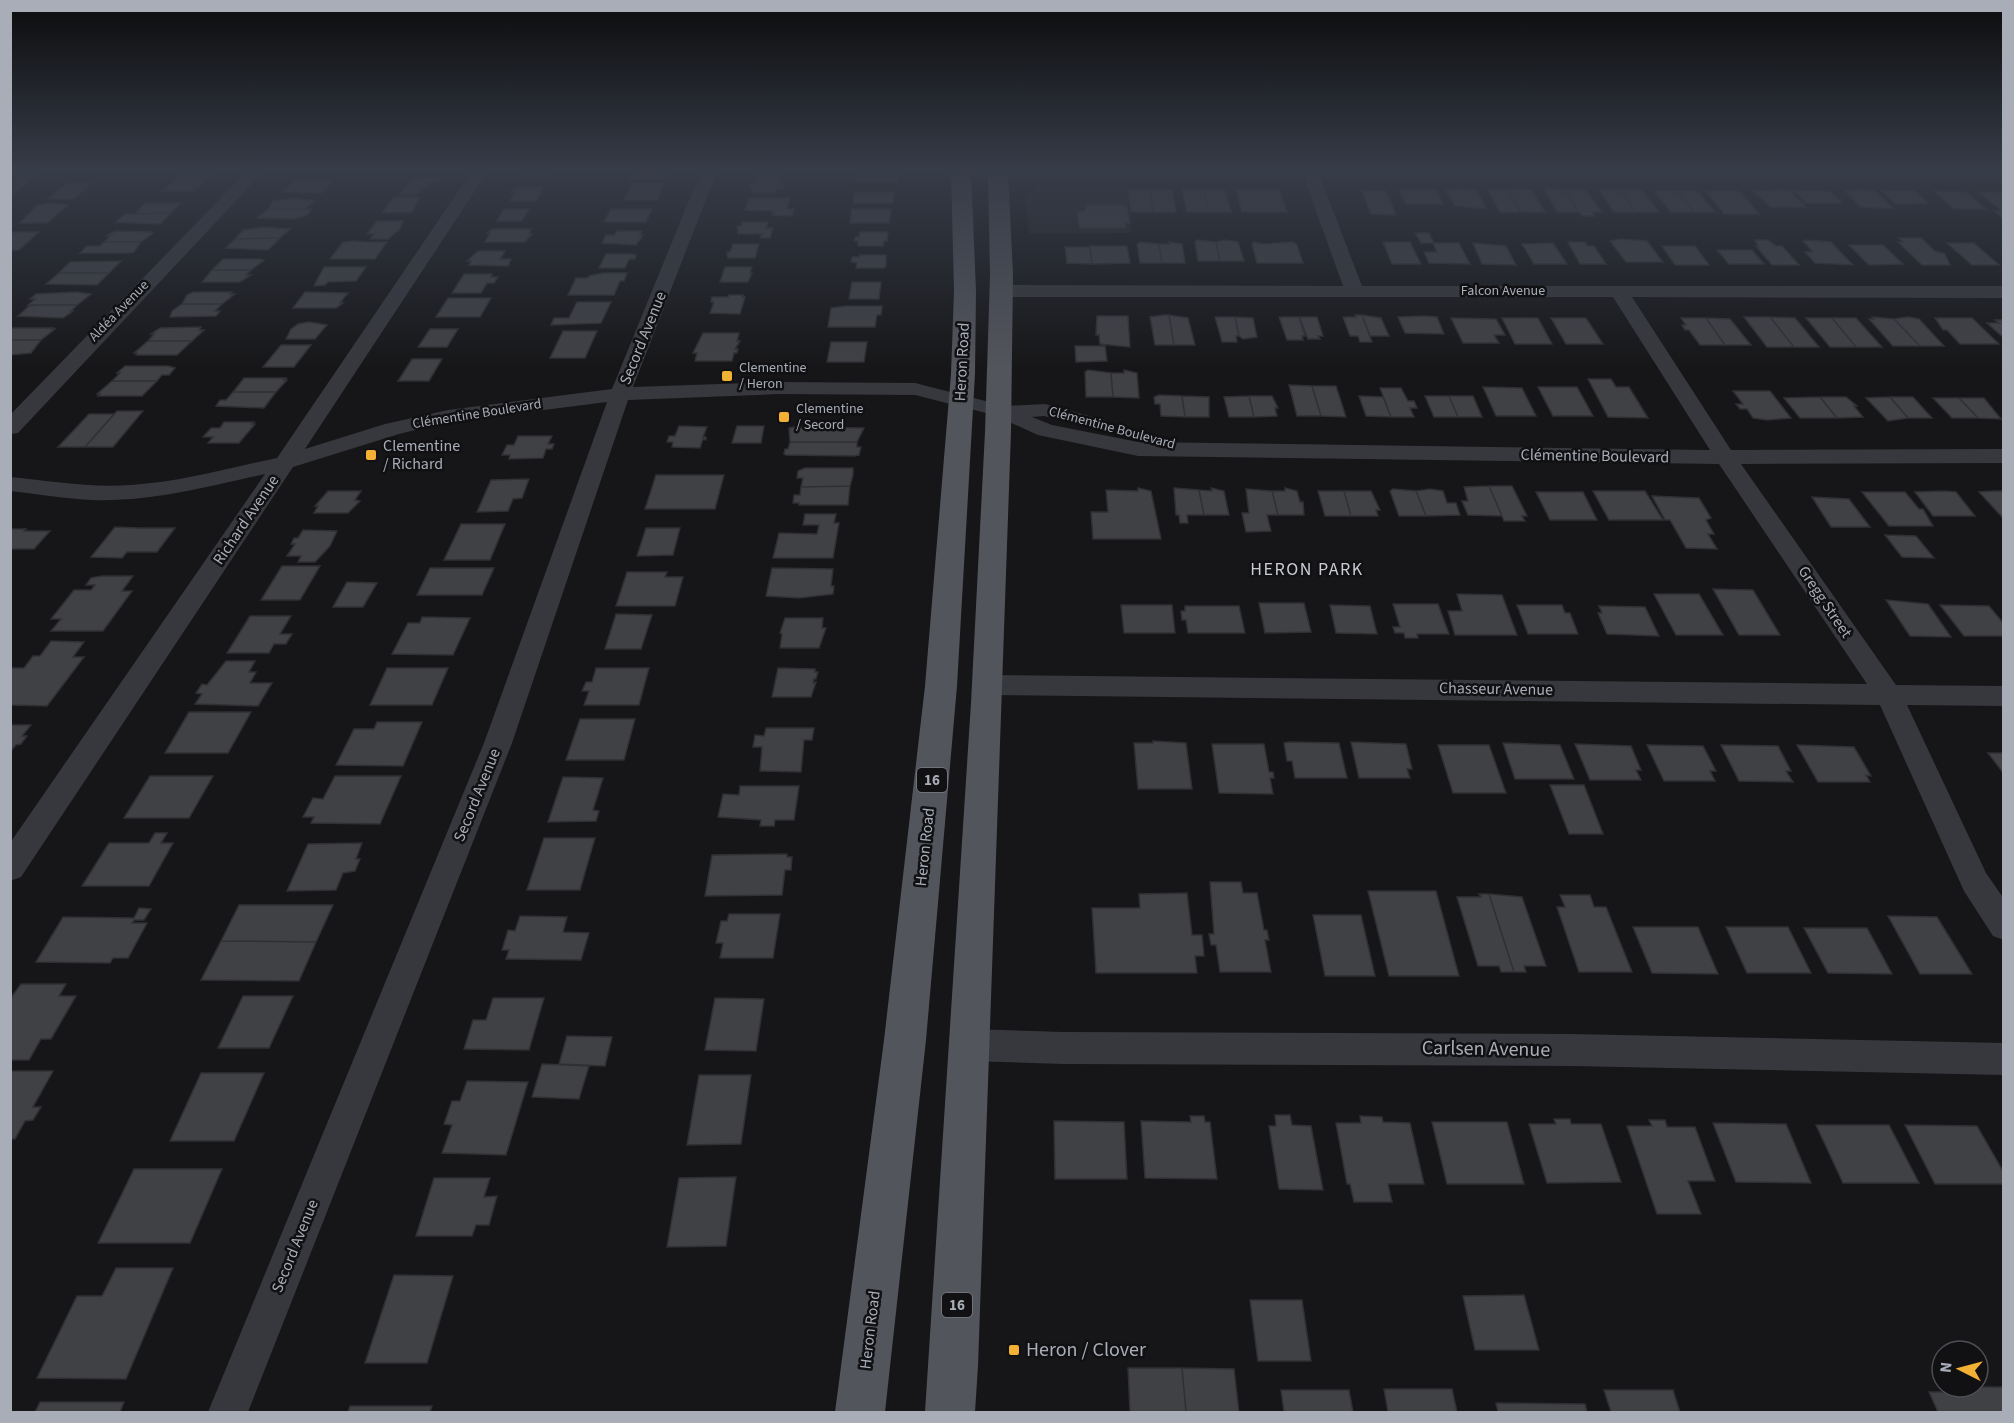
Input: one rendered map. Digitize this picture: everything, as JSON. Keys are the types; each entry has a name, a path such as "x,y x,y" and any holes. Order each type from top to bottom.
{"main road":[{"name":"Heron Road","path":"860,1413 905,1040 933,773 961,403 965,291 963,237"},
{"name":"16","path":"950,1413 964,1197 969,1045 989,685 996,458 1001,411 1000,237"}],"street":[{"name":"Aldéa Avenue","path":"10,428 81,350 191,237"},
{"name":"Richard Avenue","path":"10,868 435,237"},
{"name":"Secord Avenue","path":"228,1413 498,743 620,394 682,237"},
{"path":"1334,237 1354,290"},
{"name":"Falcon Avenue","path":"1002,291 2004,292"},
{"name":"Gregg Street","path":"1619,292 1725,457 1889,696 1975,882 2004,926"},
{"name":"Clémentine Boulevard","path":"10,484 92,493 132,492 187,484 284,463 393,429 448,416 620,394 700,392 779,399 923,404 961,403 1001,411 1037,428 1126,447 1157,450 1725,457 2004,456"},
{"name":"Chasseur Avenue","path":"989,685 2004,696"},
{"name":"Carlsen Avenue","path":"969,1045 1043,1048 1583,1050 2004,1059"}],"building":[{"path":"10,237 33,237 19,250 10,250"},
{"path":"109,237 147,237 141,242 104,242"},
{"path":"236,237 281,237 280,238 235,239"},
{"path":"371,237 390,237 388,239 370,239"},
{"path":"488,237 529,237 525,242 485,242"},
{"path":"605,237 641,237 636,245 602,243"},
{"path":"855,237 887,237 883,246 858,246 858,241 854,241"},
{"path":"1418,237 1431,237 1434,243 1459,243 1470,264 1429,263 1424,252 1437,252 1433,243 1421,243"},
{"path":"280,238 268,250 226,248 235,239"},
{"path":"1899,238 1921,238 1935,251 1945,254 1950,265 1922,265 1898,242 1903,242"},
{"path":"1621,239 1647,241 1663,262 1626,262 1610,241"},
{"path":"1197,240 1216,242 1220,261 1198,261 1195,242"},
{"path":"1225,240 1238,242 1244,261 1220,261 1216,242"},
{"path":"1755,240 1768,240 1776,246 1782,246 1799,265 1772,265 1756,246 1758,246"},
{"path":"1803,241 1831,242 1853,265 1815,263 1805,252 1813,252"},
{"path":"104,242 141,242 134,252 129,253 80,253 87,246 100,246"},
{"path":"343,242 387,242 375,259 330,259"},
{"path":"1140,242 1159,244 1162,263 1140,263 1137,244"},
{"path":"1169,242 1182,244 1185,263 1162,263 1159,244 1170,244"},
{"path":"1254,242 1263,244 1293,242 1297,245 1303,263 1257,263 1252,244"},
{"path":"1383,242 1410,242 1421,264 1392,264"},
{"path":"1568,242 1585,242 1588,246 1594,246 1606,264 1580,264"},
{"path":"1473,243 1506,246 1516,265 1482,264"},
{"path":"1553,243 1567,264 1534,264 1522,244"},
{"path":"1947,243 1974,243 1999,265 1972,265"},
{"path":"733,244 759,244 755,258 728,258 727,252 730,252"},
{"path":"1849,245 1883,245 1903,264 1869,265"},
{"path":"1090,246 1127,246 1130,263 1092,264"},
{"path":"1662,246 1695,246 1709,265 1675,265"},
{"path":"1065,247 1090,247 1092,264 1067,263"},
{"path":"1717,250 1752,250 1764,264 1729,264"},
{"path":"478,251 505,251 500,259 511,259 508,266 469,265 471,261 467,261"},
{"path":"606,254 636,255 635,259 629,259 625,268 599,268"},
{"path":"886,255 886,266 884,268 856,268 857,263 851,262 852,257"},
{"path":"223,259 264,260 251,270 212,270"},
{"path":"121,261 109,273 59,273 70,262"},
{"path":"324,267 366,267 356,281 328,282 325,285 314,286"},
{"path":"725,267 752,267 750,273 752,273 748,282 720,282"},
{"path":"212,270 251,270 246,275 251,275 240,282 202,282"},
{"path":"59,273 109,273 97,285 46,284"},
{"path":"603,273 627,273 624,281 620,281 614,295 568,295 576,278 588,278"},
{"path":"464,274 492,274 491,277 498,277 494,283 487,283 481,293 452,293"},
{"path":"852,282 881,282 879,299 849,299"},
{"path":"76,292 91,294 77,305 28,305 35,299 30,299 36,294"},
{"path":"193,292 232,292 230,294 235,294 222,304 182,304 187,295"},
{"path":"305,292 348,293 340,303 343,303 336,308 293,308"},
{"path":"729,295 745,297 740,314 710,313 714,302 711,302 712,297 728,297"},
{"path":"448,298 491,298 480,317 436,317"},
{"path":"577,302 611,302 601,323 551,325 554,318 569,318"},
{"path":"182,304 222,304 215,311 220,311 216,316 170,317 172,311"},
{"path":"77,305 63,318 18,316 29,306"},
{"path":"882,306 881,315 877,315 875,327 828,327 831,308"},
{"path":"1169,315 1174,345 1155,345 1150,317"},
{"path":"1169,315 1188,318 1195,345 1174,345"},
{"path":"1355,315 1362,315 1372,342 1360,342 1358,336 1350,336 1343,317 1356,317"},
{"path":"1362,315 1381,318 1389,336 1370,336"},
{"path":"1097,316 1128,316 1130,347 1100,344 1099,335 1096,335"},
{"path":"1215,317 1235,317 1239,336 1236,336 1237,342 1222,342"},
{"path":"1235,317 1253,318 1257,337 1243,339 1239,336"},
{"path":"1279,317 1299,317 1305,336 1302,336 1303,340 1287,340"},
{"path":"1299,317 1317,317 1323,336 1318,336 1320,339 1308,339"},
{"path":"1398,317 1437,317 1444,334 1405,333"},
{"path":"1744,317 1770,317 1794,347 1767,347"},
{"path":"1770,317 1795,318 1819,347 1794,347"},
{"path":"1872,317 1894,319 1920,346 1893,346 1869,319 1874,319"},
{"path":"1908,317 1919,319 1944,346 1920,346 1894,319"},
{"path":"1451,318 1496,319 1505,335 1494,335 1499,343 1463,343"},
{"path":"1502,318 1538,318 1552,344 1515,344"},
{"path":"1551,318 1586,318 1603,344 1566,344"},
{"path":"1681,318 1706,318 1725,345 1700,345 1689,330 1685,330 1682,325 1686,325"},
{"path":"1706,318 1730,319 1751,345 1725,345"},
{"path":"1806,318 1832,318 1856,347 1830,347"},
{"path":"1832,318 1856,318 1882,347 1856,347"},
{"path":"1935,318 1972,318 1999,344 1960,344 1947,330 1943,330"},
{"path":"1995,320 2004,320 2004,338 1987,323 1999,323"},
{"path":"309,322 327,325 315,339 286,339 291,329 298,324"},
{"path":"201,327 199,330 204,330 192,341 148,341 154,334 151,334 160,328"},
{"path":"13,328 55,329 41,340 10,340 10,330"},
{"path":"430,329 458,329 447,347 418,347"},
{"path":"563,331 597,331 585,358 550,358"},
{"path":"703,333 739,333 737,341 740,341 735,349 738,349 737,353 734,353 732,361 695,361 697,353 693,353"},
{"path":"10,340 41,340 31,353 10,355"},
{"path":"148,341 192,341 177,355 136,355 137,353 134,353"},
{"path":"831,342 867,342 864,362 827,362"},
{"path":"281,345 311,345 294,367 263,367"},
{"path":"1075,346 1105,346 1107,361 1076,362"},
{"path":"412,359 442,359 429,381 398,381"},
{"path":"125,366 175,368 169,375 162,375 157,381 112,381"},
{"path":"1088,370 1111,373 1113,397 1086,397 1085,372"},
{"path":"1124,370 1137,373 1139,398 1113,397 1111,373 1124,373"},
{"path":"244,378 286,378 284,380 287,380 276,392 233,392"},
{"path":"1588,379 1611,379 1616,387 1629,387 1648,418 1608,417"},
{"path":"112,381 157,381 142,396 98,396 100,394 97,394"},
{"path":"1289,385 1312,386 1321,416 1297,416"},
{"path":"1312,386 1336,386 1346,417 1321,416"},
{"path":"1483,387 1522,388 1536,416 1496,416"},
{"path":"1538,387 1577,387 1593,416 1553,416"},
{"path":"1380,388 1401,388 1408,401 1414,401 1417,408 1410,408 1414,417 1391,417"},
{"path":"1733,391 1770,391 1791,418 1767,420 1753,418 1747,409 1740,409 1736,404 1743,404"},
{"path":"233,392 276,392 264,408 216,406 220,400 226,400"},
{"path":"1159,395 1182,396 1185,417 1161,416 1160,404 1155,404 1154,397"},
{"path":"1182,396 1209,397 1209,417 1185,417"},
{"path":"1249,396 1272,396 1278,408 1275,408 1277,416 1254,417"},
{"path":"1249,396 1254,417 1229,417 1224,397"},
{"path":"1359,396 1383,397 1391,417 1366,416"},
{"path":"1425,396 1449,396 1458,417 1434,417"},
{"path":"1449,396 1473,396 1482,417 1458,417"},
{"path":"1820,397 1846,397 1857,406 1854,406 1863,417 1837,418"},
{"path":"1820,397 1837,418 1800,418 1784,398"},
{"path":"1890,397 1908,418 1888,421 1866,398"},
{"path":"1890,397 1913,397 1932,418 1908,418"},
{"path":"1933,398 1959,398 1978,418 1952,418"},
{"path":"1959,398 1984,398 2001,419 1978,418"},
{"path":"117,411 143,411 113,447 85,447"},
{"path":"89,414 114,414 85,447 58,447"},
{"path":"224,422 254,422 252,424 255,424 239,443 208,443 213,437 203,437 211,428 220,428"},
{"path":"679,426 707,427 703,437 706,437 706,440 703,439 700,448 672,447 673,442 667,442 669,436 675,436"},
{"path":"737,426 764,426 761,443 732,443"},
{"path":"789,428 864,428 857,442 790,442"},
{"path":"518,436 552,436 548,444 554,444 552,449 546,449 543,458 509,459 510,455 502,455 507,445 514,445"},
{"path":"790,442 857,442 857,447 861,447 859,455 854,456 786,455 784,454 785,449 788,449"},
{"path":"805,468 853,468 853,475 850,486 801,487 803,478 797,478 798,471"},
{"path":"656,475 724,475 715,509 645,509"},
{"path":"529,479 522,498 513,499 508,511 477,512 491,480"},
{"path":"850,486 848,505 793,503 794,495 800,495 801,487"},
{"path":"1489,486 1502,516 1468,515 1462,501 1468,501 1464,487"},
{"path":"1489,486 1512,486 1527,516 1522,516 1525,521 1504,521"},
{"path":"1138,488 1151,491 1161,539 1093,539 1091,512 1108,512 1106,490 1138,491"},
{"path":"1174,488 1199,490 1204,515 1187,515 1188,523 1180,523 1179,515 1176,515"},
{"path":"1211,488 1224,491 1229,515 1204,515 1199,490 1212,491"},
{"path":"1285,488 1297,491 1300,502 1303,502 1304,515 1278,515 1272,491 1285,491"},
{"path":"1246,489 1272,491 1278,515 1267,515 1271,531 1246,532 1242,513 1249,513"},
{"path":"1393,489 1416,491 1426,516 1399,516 1390,491"},
{"path":"1430,489 1443,491 1447,503 1456,503 1460,515 1426,516 1416,491"},
{"path":"328,491 361,491 355,500 360,501 348,513 314,513 318,506 315,506"},
{"path":"1318,491 1344,491 1351,516 1325,516"},
{"path":"1344,491 1371,491 1380,510 1376,510 1378,516 1351,516"},
{"path":"1593,491 1645,491 1663,520 1609,520"},
{"path":"2004,491 2004,519 1979,492"},
{"path":"1536,492 1583,492 1597,520 1550,520"},
{"path":"1862,492 1905,492 1919,509 1923,509 1933,526 1889,526"},
{"path":"1915,492 1956,492 1975,516 1933,516"},
{"path":"1652,496 1699,498 1711,518 1706,520 1714,534 1708,534 1717,549 1686,548 1670,520 1665,520"},
{"path":"1812,497 1849,499 1870,527 1831,527"},
{"path":"805,514 836,514 834,523 839,523 833,558 773,558 779,533 817,534 819,525 803,525"},
{"path":"461,524 505,524 490,560 444,560"},
{"path":"115,527 175,528 157,552 127,552 122,558 91,557"},
{"path":"646,528 680,528 673,555 637,556"},
{"path":"10,529 50,531 34,549 10,549"},
{"path":"303,530 337,531 330,546 315,562 298,562 301,556 287,556 295,544 291,544 294,538 298,538"},
{"path":"1885,535 1916,536 1934,558 1902,557"},
{"path":"282,566 320,566 300,600 261,600"},
{"path":"430,568 494,568 482,595 417,595"},
{"path":"772,568 833,569 831,586 834,586 833,594 799,598 766,596"},
{"path":"627,572 667,572 665,577 683,577 675,606 616,606"},
{"path":"133,576 122,591 132,591 103,631 51,631 61,619 51,619 74,590 91,590 95,585 86,585 91,578"},
{"path":"347,582 377,583 363,607 333,607"},
{"path":"1713,589 1753,590 1780,635 1739,635"},
{"path":"1457,594 1502,595 1517,635 1455,635 1448,611 1462,611"},
{"path":"1654,594 1699,594 1723,635 1676,635"},
{"path":"1886,600 1928,604 1951,637 1910,636"},
{"path":"1259,603 1304,603 1311,632 1265,633"},
{"path":"1393,604 1438,604 1449,634 1417,634 1418,638 1405,638 1404,633 1395,633 1393,627 1400,627"},
{"path":"1121,605 1172,605 1175,633 1124,633"},
{"path":"1330,605 1370,606 1377,634 1336,633"},
{"path":"1517,605 1562,605 1565,613 1570,613 1578,634 1528,634"},
{"path":"1940,605 1989,606 2004,624 2004,636 1964,636"},
{"path":"1185,606 1239,606 1245,633 1188,633 1186,620 1182,620 1181,611 1185,611"},
{"path":"1599,606 1645,607 1659,636 1607,634 1598,613 1602,613"},
{"path":"616,614 652,615 641,649 605,649"},
{"path":"250,616 291,616 280,634 292,634 286,644 274,644 269,653 227,653"},
{"path":"422,617 470,618 453,655 392,654 408,623 420,623"},
{"path":"785,618 823,618 822,628 826,628 819,648 780,648 782,634 780,633"},
{"path":"51,641 84,642 73,657 84,657 47,706 10,705 10,668 24,668 33,656 40,656"},
{"path":"226,661 255,661 249,672 256,672 250,683 272,683 258,706 195,704 202,694 196,693 202,684 207,685"},
{"path":"387,668 448,668 432,705 370,705"},
{"path":"596,668 649,668 639,705 584,705 589,691 582,691 586,682 592,682"},
{"path":"778,668 815,669 815,672 818,672 814,679 813,683 816,682 811,697 772,697"},
{"path":"189,712 251,712 228,753 165,753"},
{"path":"580,719 635,719 624,760 566,760"},
{"path":"377,722 422,722 403,766 336,765 354,729 374,729"},
{"path":"10,725 31,725 22,736 27,736 21,744 16,745 10,752"},
{"path":"766,728 814,728 812,740 804,740 801,772 760,771 762,747 753,747 755,735 764,736"},
{"path":"1153,741 1186,743 1192,789 1138,789 1134,743 1153,743"},
{"path":"1351,742 1406,744 1412,769 1407,769 1410,778 1359,778"},
{"path":"1284,743 1339,743 1347,778 1295,778 1292,761 1287,761"},
{"path":"1503,743 1560,745 1574,779 1515,779"},
{"path":"1212,744 1264,744 1269,772 1273,772 1274,778 1270,778 1273,794 1219,793"},
{"path":"1575,744 1631,746 1641,770 1636,770 1641,780 1590,780"},
{"path":"1438,745 1489,745 1506,793 1453,793"},
{"path":"1647,745 1703,746 1716,771 1710,771 1715,781 1664,781"},
{"path":"1721,745 1778,746 1791,771 1786,771 1793,782 1739,781"},
{"path":"1797,745 1854,747 1871,776 1866,775 1870,782 1818,782"},
{"path":"1988,753 2004,753 2004,774"},
{"path":"150,776 213,776 189,818 124,818"},
{"path":"335,776 401,776 380,824 311,823 314,817 303,817 313,798 323,799"},
{"path":"563,777 603,778 593,810 599,811 596,821 548,822"},
{"path":"1550,785 1584,785 1603,834 1569,834"},
{"path":"740,786 799,786 794,820 775,820 774,826 760,826 761,820 718,817 723,794 739,795"},
{"path":"155,833 167,833 161,843 173,843 149,886 82,886 109,843 149,843"},
{"path":"544,838 595,838 580,890 527,890"},
{"path":"362,843 356,859 360,859 355,871 343,873 336,890 287,891 308,844"},
{"path":"787,854 787,857 792,857 791,870 785,870 782,895 705,896 712,855"},
{"path":"1210,882 1241,882 1243,893 1257,893 1264,930 1267,930 1269,940 1265,940 1271,972 1220,972 1216,945 1211,945 1209,934 1214,934"},
{"path":"1368,891 1436,891 1459,976 1389,976"},
{"path":"1187,893 1192,935 1202,935 1204,956 1195,956 1197,973 1096,973 1092,908 1140,908 1139,894"},
{"path":"1479,894 1489,894 1514,972 1501,972 1499,966 1478,966 1457,897 1481,897"},
{"path":"1489,894 1522,897 1546,966 1524,966 1526,972 1514,972"},
{"path":"1560,895 1590,895 1594,907 1606,907 1632,972 1579,972 1557,907 1565,907"},
{"path":"239,905 333,905 316,942 221,941"},
{"path":"139,908 151,909 144,920 134,920 132,923 147,923 128,958 113,958 110,963 36,962 63,917 134,918"},
{"path":"729,914 780,914 773,958 720,958 723,943 716,943 721,921 727,921"},
{"path":"1313,915 1361,915 1375,976 1325,976"},
{"path":"520,916 567,917 563,932 589,933 581,960 506,959 509,950 502,950 508,930 515,931"},
{"path":"1888,916 1937,917 1972,974 1920,974"},
{"path":"1633,927 1698,927 1718,974 1652,973"},
{"path":"1726,927 1788,927 1811,973 1747,973"},
{"path":"1804,928 1867,928 1892,974 1828,973"},
{"path":"221,941 316,942 299,981 201,980"},
{"path":"21,984 66,984 59,996 76,996 51,1039 41,1039 29,1060 10,1060 10,999"},
{"path":"243,996 293,996 269,1048 218,1048"},
{"path":"493,998 544,998 529,1050 464,1049 473,1020 486,1020"},
{"path":"715,998 764,999 756,1051 705,1050"},
{"path":"567,1036 612,1037 605,1066 559,1064"},
{"path":"542,1064 589,1066 579,1099 532,1097"},
{"path":"10,1071 53,1071 33,1107 41,1107 33,1120 25,1121 15,1139 10,1139"},
{"path":"201,1073 264,1073 234,1141 170,1141"},
{"path":"699,1075 751,1075 741,1144 687,1145"},
{"path":"467,1081 528,1082 506,1155 442,1153 452,1125 444,1124 452,1101 460,1101"},
{"path":"1275,1115 1290,1115 1292,1125 1311,1126 1323,1190 1279,1189 1269,1126 1276,1126"},
{"path":"1190,1116 1204,1116 1205,1122 1210,1122 1217,1179 1145,1178 1141,1121 1191,1122"},
{"path":"1360,1116 1382,1117 1383,1122 1410,1123 1424,1184 1388,1184 1392,1202 1354,1202 1350,1184 1347,1184 1336,1123 1361,1123"},
{"path":"1554,1119 1570,1119 1571,1124 1601,1124 1621,1182 1547,1183 1529,1124 1556,1124"},
{"path":"1649,1120 1665,1120 1667,1127 1695,1127 1715,1181 1688,1181 1701,1214 1657,1214 1627,1126 1652,1126"},
{"path":"1054,1121 1124,1122 1127,1179 1055,1179"},
{"path":"1432,1122 1507,1122 1524,1184 1447,1184"},
{"path":"1713,1123 1786,1124 1811,1183 1736,1182"},
{"path":"1816,1125 1889,1125 1919,1183 1843,1183"},
{"path":"1905,1125 1977,1126 2004,1173 2004,1184 1935,1184"},
{"path":"134,1169 222,1169 190,1243 98,1243"},
{"path":"736,1177 726,1246 667,1247 679,1178"},
{"path":"434,1178 490,1178 484,1197 497,1196 489,1225 476,1225 472,1236 416,1236"},
{"path":"116,1268 173,1268 126,1379 37,1378 77,1296 102,1296"},
{"path":"394,1275 453,1276 427,1363 365,1363"},
{"path":"1524,1295 1539,1350 1475,1350 1463,1296"},
{"path":"1250,1300 1302,1300 1311,1361 1258,1361"},
{"path":"1128,1368 1182,1368 1186,1412 1130,1412"},
{"path":"1182,1368 1234,1369 1239,1412 1186,1412"},
{"path":"1990,1387 2004,1387 2004,1412 1938,1412 1932,1399 1990,1399"},
{"path":"1384,1389 1452,1389 1457,1412 1388,1412"},
{"path":"1281,1390 1349,1390 1353,1412 1284,1412"},
{"path":"1604,1390 1673,1390 1680,1412 1611,1412"},
{"path":"40,1402 124,1402 120,1412 35,1412"},
{"path":"1496,1403 1585,1404 1587,1412 1498,1412"},
{"path":"350,1406 432,1406 430,1412 348,1412"}],"place":[{"name":"Clementine / Heron","path":"727,376"},
{"name":"Clementine / Secord","path":"784,417"},
{"name":"Clementine / Richard","path":"371,455"},
{"name":"Heron / Clover","path":"1014,1350"}],"district":[{"name":"HERON PARK","path":"1307,569"}]}
